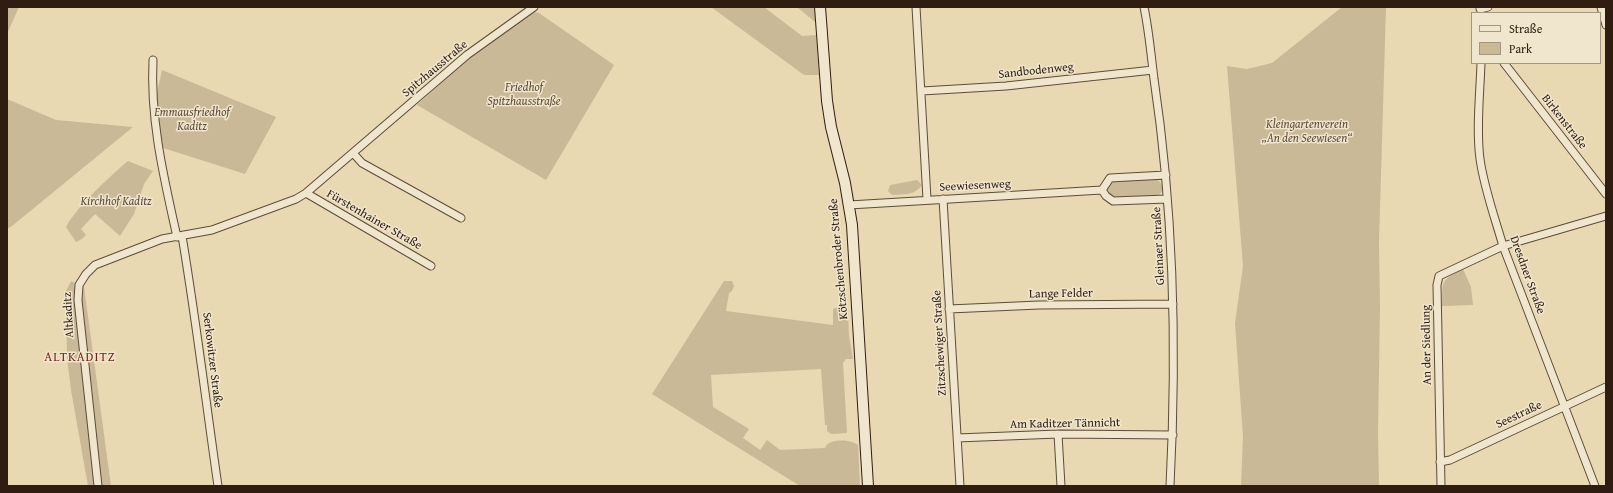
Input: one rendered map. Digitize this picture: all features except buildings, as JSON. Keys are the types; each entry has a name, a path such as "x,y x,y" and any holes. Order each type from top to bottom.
{"street":[{"name":"Spitzhausstraße","path":"180,237 228,225 296,199 306,193 468,55 534,7"},
{"name":"Kötzschenbroder Straße","path":"820,7 830,121 849,205 854,248 868,486"},
{"path":"916,7 922,91 927,200"},
{"name":"Gleinaer Straße","path":"1144,7 1162,134 1166,175 1173,304 1173,435 1170,486"},
{"path":"1480,10 1488,7"},
{"path":"1601,7 1606,25"},
{"name":"Serkowitzer Straße","path":"153,60 152,80 156,137 190,274 203,382 218,486"},
{"name":"Dresdner Straße","path":"1480,64 1480,160 1492,209 1504,246 1594,486"},
{"name":"Birkenstraße","path":"1505,64 1606,194"},
{"name":"Sandbodenweg","path":"922,91 1006,86 1153,70"},
{"path":"353,153 362,163 461,218"},
{"path":"1166,175 1110,178 1102,190 1112,201 1167,198"},
{"name":"Seewiesenweg","path":"849,205 1102,190"},
{"name":"Fürstenhainer Straße","path":"306,193 431,266"},
{"name":"Zitzschewiger Straße","path":"943,199 960,486"},
{"path":"1504,246 1606,216"},
{"name":"Altkaditz","path":"98,486 80,333 78,300 79,285 86,274 95,265 162,239 180,237"},
{"name":"An der Siedlung","path":"1441,486 1437,285 1439,276 1504,246"},
{"name":"Lange Felder","path":"949,309 1039,305 1173,304"},
{"name":"Seestraße","path":"1440,462 1450,460 1606,387"},
{"path":"1058,434 1061,486"},
{"name":"Am Kaditzer Tännicht","path":"957,438 1058,434 1173,435"}],"green space":[{"path":"7,7 19,7 7,34"},
{"path":"711,7 764,7 802,36 816,35 819,75 804,75"},
{"path":"797,7 815,7 815,22"},
{"name":"Kleingartenverein „An den Seewiesen“","path":"1342,7 1386,7 1379,242 1379,486 1241,486 1243,437 1235,323 1243,266 1227,66 1247,69 1272,63"},
{"name":"Friedhof Spitzhausstraße","path":"533,12 539,13 614,65 546,180 417,105 469,58"},
{"name":"Emmausfriedhof Kaditz","path":"162,70 276,117 245,174 160,147 156,97"},
{"path":"7,99 56,120 133,127 7,229"},
{"name":"Kirchhof Kaditz","path":"128,161 153,171 144,184 134,214 120,236 95,214 81,229 86,235 76,242 66,227 77,211 94,192"},
{"path":"1155,178 1162,185 1162,192 1157,196 1113,198 1106,192 1106,186 1115,179"},
{"path":"917,180 922,185 919,189 912,193 892,195 888,191 890,185"},
{"path":"1463,269 1471,287 1473,305 1442,306 1442,291 1446,279"},
{"path":"71,281 84,287 111,486 88,486 71,390 67,358 66,291"},
{"path":"724,281 732,281 734,286 732,291 729,293 726,311 833,325 833,309 839,307 848,308 849,336 853,359 846,359 843,363 847,433 831,434 827,431 827,425 825,425 821,369 711,375 713,407 749,429 743,438 760,450 767,440 780,450 825,448 830,442 840,440 855,443 858,445 860,486 800,486 652,394"}],"district":[{"name":"ALTKADITZ","path":"80,358"}]}
